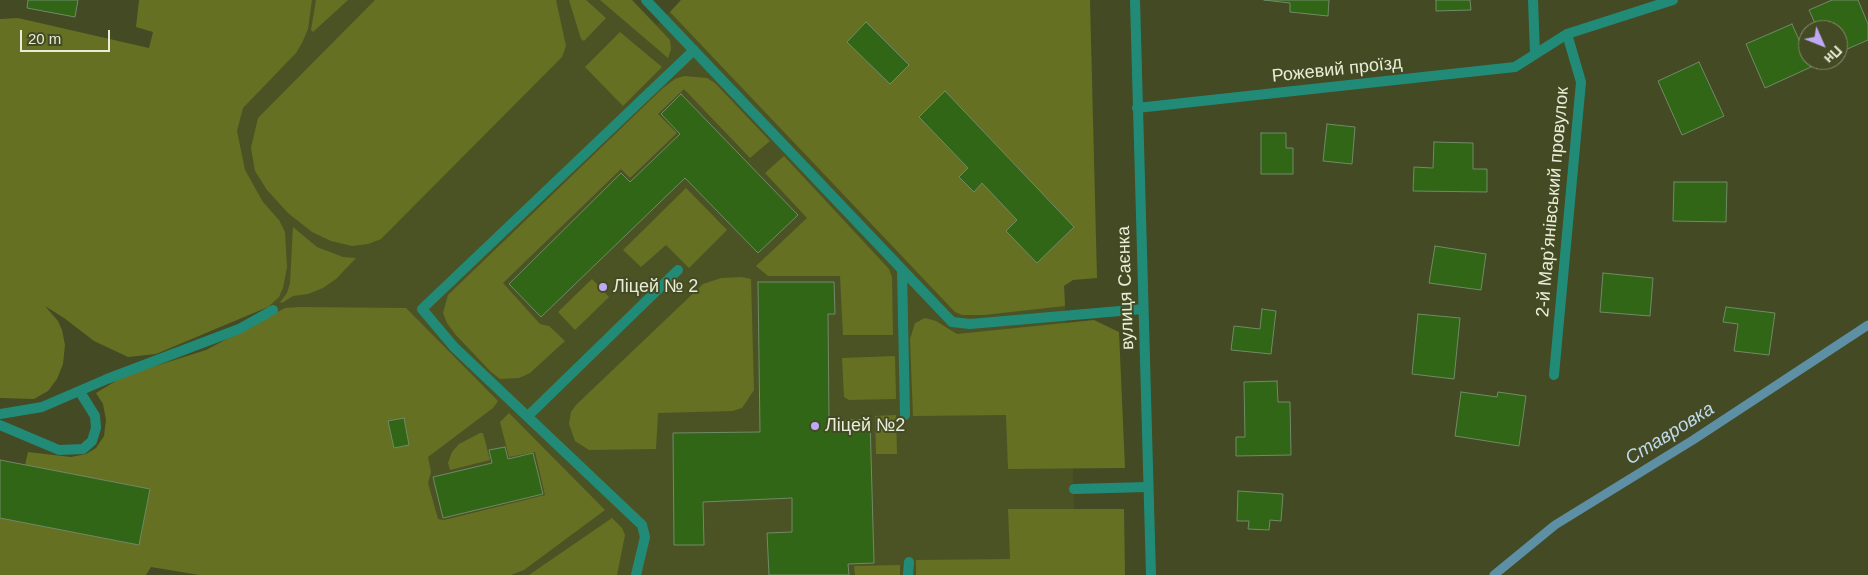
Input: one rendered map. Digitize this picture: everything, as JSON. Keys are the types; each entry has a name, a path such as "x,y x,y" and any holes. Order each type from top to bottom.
{"street":[{"path":"646,0 952,322 960,324 1143,309"},
{"name":"вулиця Саєнка","path":"1135,0 1147,487 1151,575"},
{"path":"1533,0 1535,53"},
{"name":"Рожевий проїзд","path":"1137,108 1515,67 1567,34 1673,0"},
{"name":"2-й Марʼянівський провулок","path":"1554,375 1581,82 1567,34"},
{"path":"636,575 645,537 642,525 454,347 422,309 694,50"},
{"path":"528,416 678,270"},
{"path":"902,270 904,415"},
{"path":"0,414 42,407 239,330 273,310"},
{"path":"0,425 59,450 83,449 92,442 96,428 95,416 80,392"},
{"path":"1074,489 1147,487"},
{"path":"908,575 909,562"}],"shaded area":[{"path":"139,0 312,0 308,29 302,43 296,53 243,108 237,131 245,170 263,202 279,220 285,232 287,267 283,288 279,297 268,307 156,354 128,357 94,341 45,306 58,321 65,345 63,364 57,379 48,391 34,399 0,398 0,19 18,18 149,48 153,32 136,27"},
{"name":"Ліцей № 2","path":"219,0 632,0 657,25 681,0 716,0 1064,281 1076,575 390,575 332,341 268,307 228,183"},
{"path":"316,0 348,0 313,32 311,30"},
{"path":"375,0 556,0 566,46 562,57 381,239 368,244 352,246 331,241 312,232 288,213 267,190 255,171 251,148 258,118"},
{"path":"569,0 586,0 606,18 584,41 581,39"},
{"path":"600,0 632,0 670,40 671,49 668,58"},
{"path":"681,0 1090,0 1097,278 1073,280 1064,286 1065,306 984,315 962,315 955,312 670,12"},
{"path":"620,32 662,67 623,106 585,67"},
{"path":"684,76 707,78 715,83 770,141 750,158 684,89 658,114 677,133 630,178 621,169 503,283 540,324 549,326 565,341 530,373 519,378 500,379 455,334 447,323 443,313 448,295 663,88 675,79"},
{"path":"784,156 889,269 892,277 893,335 843,335 840,276 768,276 756,266 807,218 765,173"},
{"path":"686,188 727,230 689,268 666,245 641,267 623,250"},
{"path":"293,227 317,247 343,257 356,258 336,279 323,288 308,294 293,296 282,303 280,302 287,293 290,283"},
{"path":"742,277 751,279 754,390 742,408 733,411 658,413 656,449 589,450 575,441 569,424 571,412 576,405 703,284 721,278"},
{"path":"592,279 609,297 575,330 558,312"},
{"path":"285,308 406,308 498,401 493,408 428,457 431,472 428,483 438,519 444,520 545,495 535,452 509,457 500,422 509,413 605,510 524,570 511,575 199,575 151,567 146,575 0,575 0,518 139,545 150,489 25,465 28,452 71,457 86,454 96,448 104,436 106,420 103,404 96,393 124,376 206,350"},
{"path":"925,318 936,321 957,334 1094,320 1119,332 1125,468 1008,469 1006,415 913,416 910,339 915,323"},
{"path":"895,356 896,399 849,400 844,397 842,358"},
{"path":"896,415 897,454 876,454 875,416"},
{"path":"483,433 490,460 450,470 448,463 452,452 459,444"},
{"path":"1008,509 1124,509 1125,575 916,575 916,560 1010,559"},
{"path":"612,518 622,528 625,535 617,575 529,575"},
{"path":"900,565 900,575 855,575 854,566"}],"building":[{"path":"28,0 78,0 75,17 27,8"},
{"path":"1264,0 1329,0 1328,16 1290,12 1290,3"},
{"path":"1436,0 1470,0 1471,10 1436,11"},
{"path":"1832,0 1858,0 1868,24 1868,40 1848,49 1848,20 1814,20 1809,10"},
{"path":"866,22 909,65 890,84 847,42"},
{"path":"1792,24 1798,38 1798,70 1804,70 1765,88 1746,44"},
{"path":"1699,62 1724,116 1682,135 1658,81"},
{"path":"945,91 1074,227 1037,263 1006,231 1017,220 982,183 974,192 959,177 968,168 919,117"},
{"path":"681,94 798,215 758,253 685,178 541,317 509,284 621,173 630,182 680,134 661,114"},
{"path":"1327,124 1355,127 1352,164 1323,161"},
{"path":"1261,133 1286,133 1286,148 1293,148 1293,174 1261,174"},
{"path":"1434,142 1473,143 1473,169 1487,169 1487,192 1413,191 1414,167 1433,168"},
{"path":"1674,182 1727,182 1726,222 1673,221"},
{"path":"1435,246 1486,254 1481,290 1429,283"},
{"path":"1603,273 1653,278 1650,316 1600,312"},
{"name":"Ліцей №2","path":"758,282 834,282 835,314 828,314 829,421 870,419 874,563 848,564 849,575 769,575 767,533 792,532 792,498 703,502 704,545 674,545 673,433 760,432"},
{"path":"1726,307 1775,313 1769,355 1734,351 1738,324 1723,322"},
{"path":"1262,309 1276,311 1271,354 1231,350 1234,326 1260,329"},
{"path":"1418,314 1460,318 1454,379 1412,374"},
{"path":"1277,381 1278,402 1290,402 1291,455 1236,456 1236,437 1245,437 1244,382"},
{"path":"1461,392 1497,397 1498,392 1526,396 1519,446 1455,436"},
{"path":"404,418 409,445 394,448 388,421"},
{"path":"505,447 508,459 533,453 543,494 443,518 433,477 492,463 489,450"},
{"path":"0,460 150,489 139,545 0,518"},
{"path":"1238,491 1283,494 1281,521 1270,520 1269,530 1248,529 1249,521 1237,521"}],"waterway":[{"name":"Ставровка","path":"1494,575 1555,525 1693,440 1868,325"}],"place":[{"name":"Ліцей № 2","path":"603,287"},
{"name":"Ліцей №2","path":"815,426"}]}
